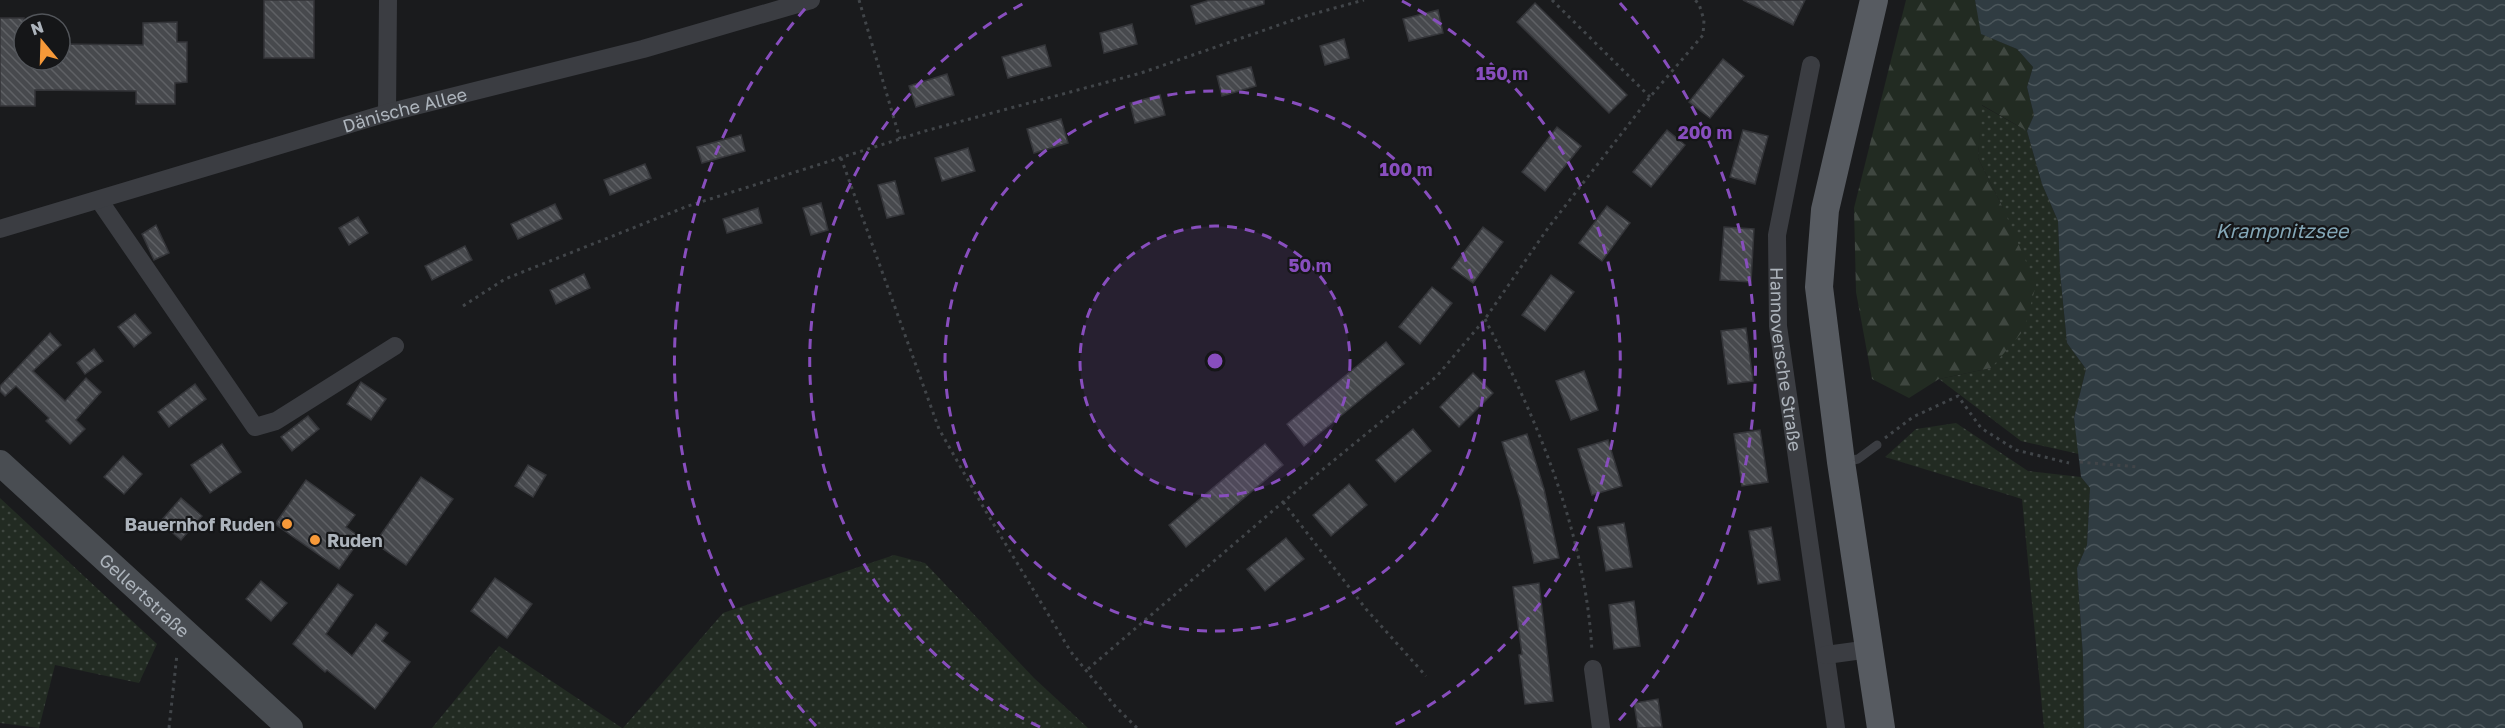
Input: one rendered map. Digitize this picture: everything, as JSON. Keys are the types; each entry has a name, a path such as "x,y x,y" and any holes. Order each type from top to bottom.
{"main road":[{"path":"1874,0 1825,210 1819,287 1841,462 1881,728"}],"street":[{"path":"387,113 388,0"},
{"name":"Dänische Allee","path":"0,228 387,113 643,49 811,0"},
{"name":"Hannoversche Straße","path":"1811,65 1777,235 1778,326 1836,728"},
{"path":"99,200 255,427 276,421 395,346"},
{"name":"Gellertstraße","path":"0,463 290,728"},
{"path":"1826,655 1870,648"},
{"path":"1593,669 1600,728"}],"lane":[{"path":"1841,462 1858,459 1877,445"}],"path":[{"path":"859,0 900,139"},
{"path":"463,306 506,279 688,206 900,139 1141,73 1302,17 1364,0"},
{"path":"1552,0 1650,97"},
{"path":"1088,669 1283,502 1437,376 1485,319 1548,228 1650,97 1703,35 1704,20 1699,4 1695,0"},
{"path":"841,158 877,251 909,350 939,429 984,510 1071,651 1088,669 1115,706 1137,728"},
{"path":"1485,319 1528,409 1571,528 1591,623 1593,669"},
{"path":"1877,445 1913,417 1958,396 1981,428 2016,450 2069,463"},
{"path":"2080,462 2139,467"},
{"path":"1283,502 1366,609 1426,676"},
{"path":"169,728 172,685 178,653 186,633"}],"green space":[{"path":"1906,0 1975,0 1982,34 2017,49 2033,67 2027,87 2034,115 2027,131 1982,105 1978,158 2003,208 2036,285 2024,330 1991,368 1939,379 1909,398 1872,379 1856,292 1854,208"},
{"path":"1981,105 2027,131 2042,184 2058,221 2067,343 2086,369 2074,418 2079,454 2021,441 1939,379 1991,368 2003,208 1978,158"},
{"path":"1956,423 2028,471 2081,477 2090,488 2087,545 2077,568 2083,657 2084,728 2044,728 2022,499 1885,457 1916,429"},
{"path":"0,498 157,644 139,683 55,665 39,728 0,723"},
{"path":"894,555 925,563 1034,678 1088,728 623,728 723,613"},
{"path":"499,646 622,728 432,728"}],"water":[{"name":"Krampnitzsee","path":"1975,0 2505,0 2505,728 2084,728 2083,657 2077,568 2087,545 2090,488 2081,477 2074,418 2086,369 2067,343 2058,221 2042,184 2027,131 2034,115 2027,87 2033,67 2017,49 1981,34"}],"building":[{"path":"264,0 314,0 314,58 264,58"},
{"path":"1210,0 1264,0 1264,4 1196,24 1191,6"},
{"path":"1743,0 1805,0 1793,25"},
{"path":"1535,3 1627,95 1609,113 1517,22"},
{"path":"1438,10 1443,33 1409,41 1403,19"},
{"path":"0,18 12,18 12,72 72,72 72,44 143,45 143,23 177,22 177,42 187,42 187,82 175,83 175,104 136,104 136,91 35,90 35,106 0,106"},
{"path":"1132,24 1137,44 1104,53 1100,33"},
{"path":"1344,39 1349,58 1325,65 1320,46"},
{"path":"1045,45 1051,66 1008,78 1002,57"},
{"path":"1723,59 1744,76 1710,118 1689,102"},
{"path":"1251,67 1256,86 1222,96 1217,76"},
{"path":"947,74 954,95 916,107 909,86"},
{"path":"1160,95 1165,115 1135,123 1130,103"},
{"path":"1061,119 1068,143 1034,153 1027,129"},
{"path":"1557,127 1581,146 1545,191 1522,172"},
{"path":"1667,130 1685,145 1651,187 1633,172"},
{"path":"1743,130 1768,136 1755,184 1730,177"},
{"path":"741,135 745,151 702,163 697,147"},
{"path":"968,148 975,171 942,181 935,158"},
{"path":"645,164 651,178 610,195 604,180"},
{"path":"895,181 904,214 887,218 878,185"},
{"path":"821,203 828,230 811,235 803,208"},
{"path":"555,204 562,219 518,239 511,224"},
{"path":"1607,206 1630,223 1602,261 1579,243"},
{"path":"758,208 762,223 727,233 723,219"},
{"path":"358,217 368,233 349,245 339,228"},
{"path":"156,225 169,253 154,260 142,234"},
{"path":"1483,227 1503,242 1473,283 1452,268"},
{"path":"1724,227 1754,229 1751,282 1720,280"},
{"path":"465,246 472,260 432,280 425,266"},
{"path":"584,274 590,288 556,304 550,290"},
{"path":"1551,275 1574,292 1545,331 1522,315"},
{"path":"1432,287 1452,303 1420,344 1399,327"},
{"path":"135,314 151,333 134,347 118,327"},
{"path":"1746,328 1753,381 1728,384 1721,331"},
{"path":"50,333 61,345 33,371 65,401 86,378 101,392 76,420 85,429 70,444 46,421 49,418 16,386 5,396 0,391 0,386"},
{"path":"1386,342 1404,364 1304,446 1287,424"},
{"path":"94,349 103,361 85,374 77,363"},
{"path":"1584,371 1598,410 1571,420 1556,381"},
{"path":"1473,373 1493,393 1459,427 1440,407"},
{"path":"361,382 386,399 371,420 347,404"},
{"path":"195,384 206,399 169,427 158,412"},
{"path":"308,416 319,429 292,451 281,437"},
{"path":"1413,429 1431,451 1395,482 1376,460"},
{"path":"1760,430 1768,482 1742,486 1734,434"},
{"path":"1527,434 1544,489 1559,558 1534,563 1520,500 1502,442"},
{"path":"1608,440 1622,486 1592,495 1578,449"},
{"path":"222,444 241,472 210,493 191,465"},
{"path":"1265,444 1283,465 1186,547 1169,525"},
{"path":"123,456 142,474 124,494 104,477"},
{"path":"528,465 546,475 533,497 515,486"},
{"path":"421,477 453,499 406,565 375,543"},
{"path":"306,480 355,515 346,527 361,538 339,569 275,524"},
{"path":"1349,484 1367,505 1331,536 1313,515"},
{"path":"181,498 202,516 181,540 160,522"},
{"path":"1624,523 1632,567 1606,571 1598,527"},
{"path":"1771,527 1780,580 1758,584 1749,531"},
{"path":"1286,538 1304,559 1265,591 1247,569"},
{"path":"495,578 532,604 507,638 471,611"},
{"path":"261,581 287,603 271,621 246,599"},
{"path":"1539,583 1553,701 1525,704 1519,655 1522,654 1513,587"},
{"path":"338,584 353,595 326,634 352,656 376,624 388,633 382,641 410,662 375,709 327,670 325,672 293,644"},
{"path":"1634,601 1640,646 1614,649 1609,605"},
{"path":"1658,699 1662,727 1638,728 1634,703"}],"place":[{"name":"Bauernhof Ruden","path":"287,524"},
{"name":"Ruden","path":"315,540"}]}
